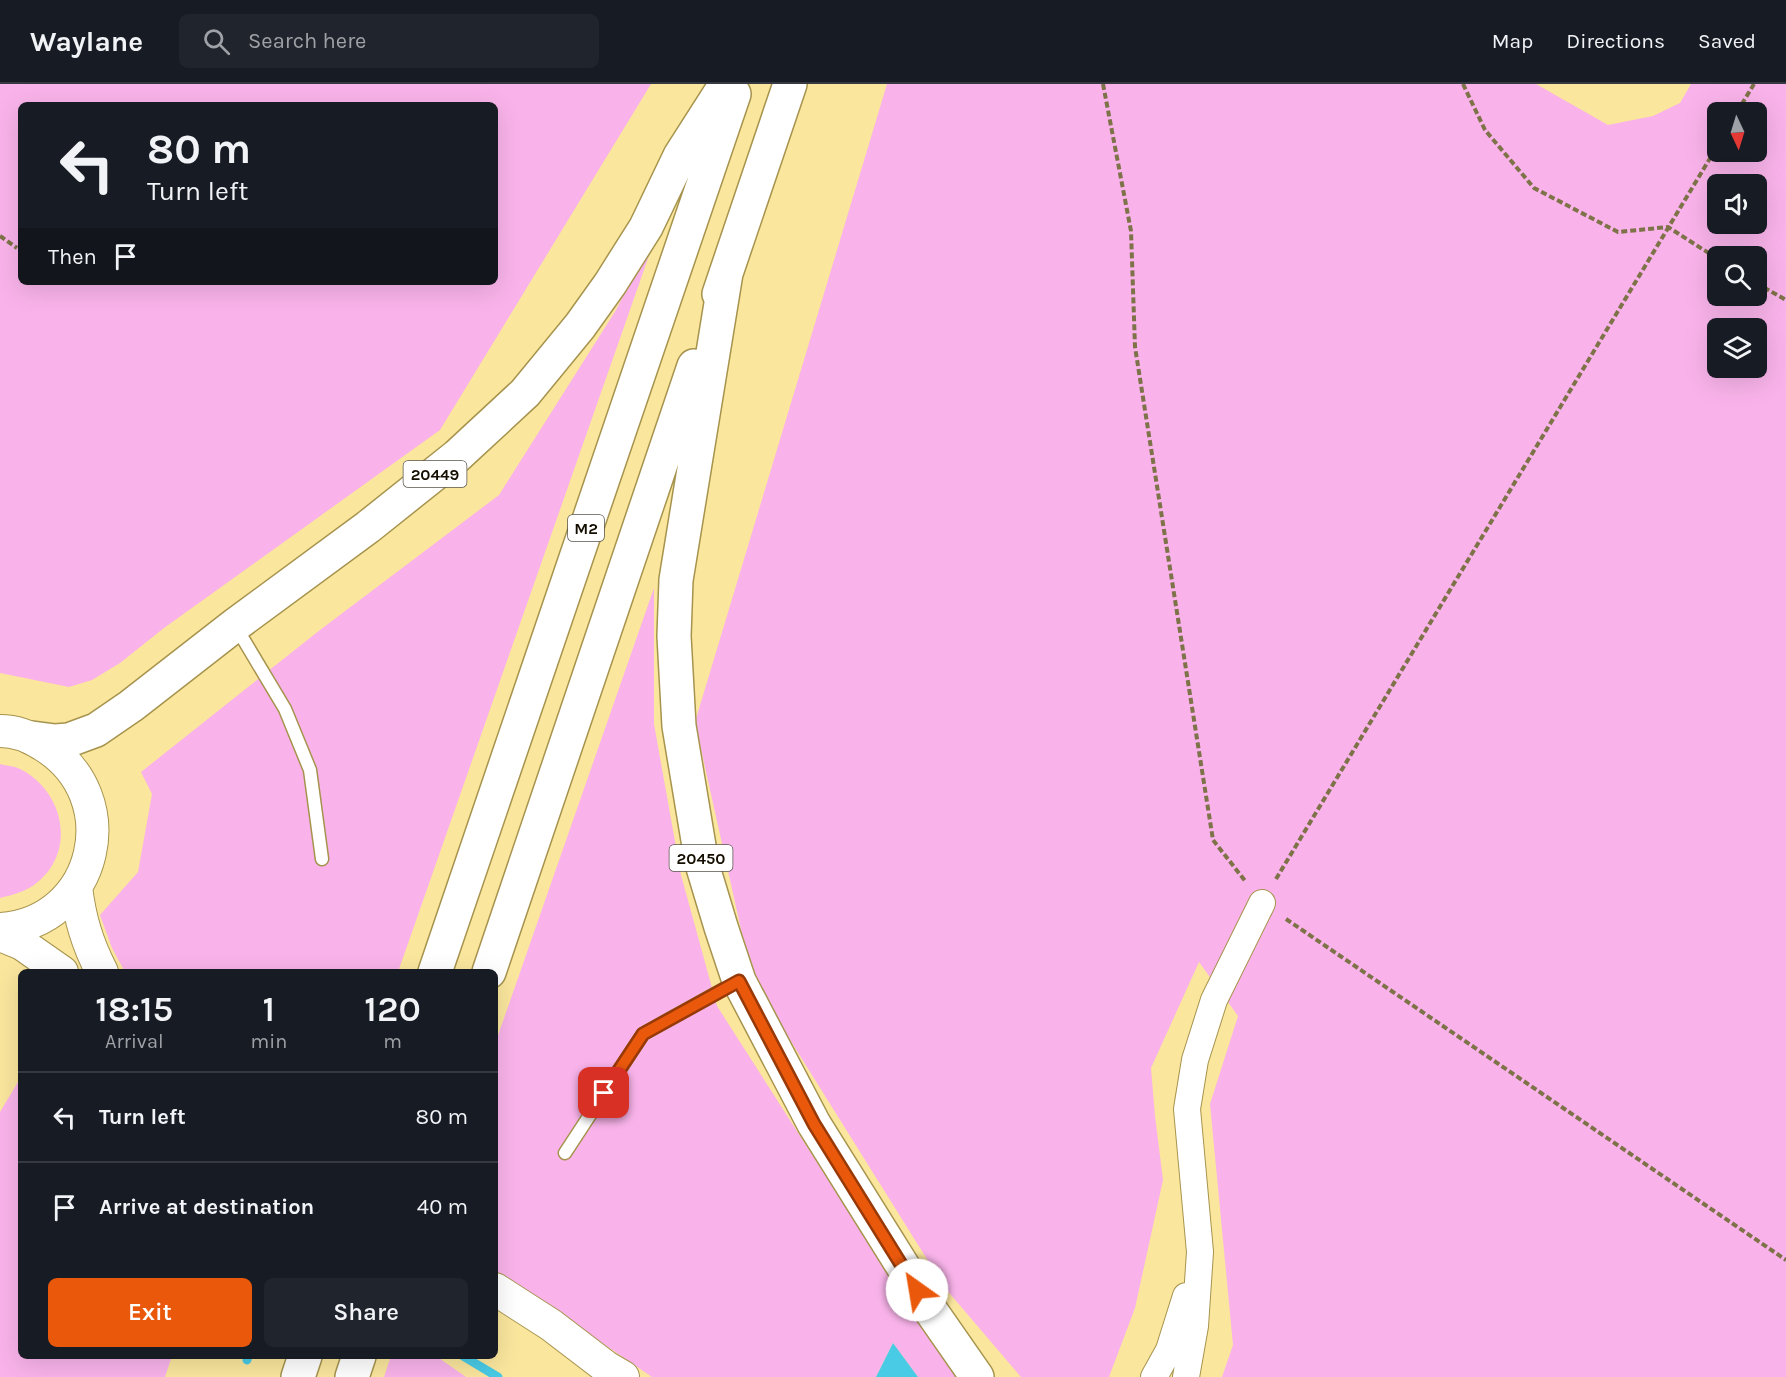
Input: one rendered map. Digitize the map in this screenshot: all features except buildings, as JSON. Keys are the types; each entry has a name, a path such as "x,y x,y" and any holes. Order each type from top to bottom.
{"highway":[{"name":"20449","path":"32,738 69,740 96,730 131,706 235,625 368,527 457,456 525,393 580,326 609,284 646,227 680,156 726,84"},
{"name":"M2","path":"436,969 737,84"},
{"path":"490,969 790,84"},
{"name":"20450","path":"726,273 676,580 674,636 679,726 702,864 720,927 739,981 814,1124 929,1308 977,1377"},
{"path":"298,1377 304,1359"},
{"path":"352,1377 358,1359"}],"street":[{"path":"0,731 32,738 57,753 77,776 89,802 93,831 89,861 76,887 59,906 37,920 0,930"},
{"path":"76,887 79,914 89,947 100,969"},
{"path":"1186,1377 1195,1326 1200,1252 1187,1109 1195,1060 1214,1000 1262,903"},
{"path":"0,935 22,944 58,969"},
{"path":"1154,1377 1169,1350 1200,1252"},
{"path":"498,1291 551,1325 623,1377"}],"lane":[{"path":"235,625 285,709 310,770 322,859"},
{"path":"565,1153 643,1034 739,981"}],"path":[{"path":"1103,84 1131,231 1135,347 1213,840 1262,903 1786,1260"},
{"path":"1463,84 1485,130 1534,188 1618,232 1668,227 1707,253"},
{"path":"1743,102 1754,84"},
{"path":"1262,903 1708,162"},
{"path":"0,236 17,248"},
{"path":"1767,289 1786,300"}],"shaded area":[{"path":"0,84 651,84 440,430 164,628 120,663 92,680 69,687 0,673"},
{"path":"887,84 1536,84 1608,125 1653,116 1680,103 1691,84 1786,84 1786,1377 1222,1377 1233,1345 1210,1104 1238,1016 1199,962 1151,1068 1163,1180 1135,1308 1109,1377 1021,1377 945,1288 752,979 695,722"},
{"path":"659,227 399,969 123,969 112,948 100,915 138,872 152,794 141,772 320,630 499,495 616,310"},
{"path":"654,588 654,724 681,875 717,1006 912,1311 964,1377 918,1377 893,1343 876,1377 652,1377 498,1272 498,1035"},
{"path":"0,764 22,770 37,780 48,793 56,808 60,824 60,841 56,857 48,872 34,885 0,898"},
{"path":"18,1082 18,1359 171,1359 165,1377 0,1377 0,1112"},
{"path":"390,1359 440,1359 466,1377 384,1377"}],"water":[{"path":"893,1343 918,1377 876,1377"}],"waterway":[{"path":"468,1359 498,1377"}],"route":[{"path":"604,1093 643,1034 739,981 814,1124 917,1290"}]}
